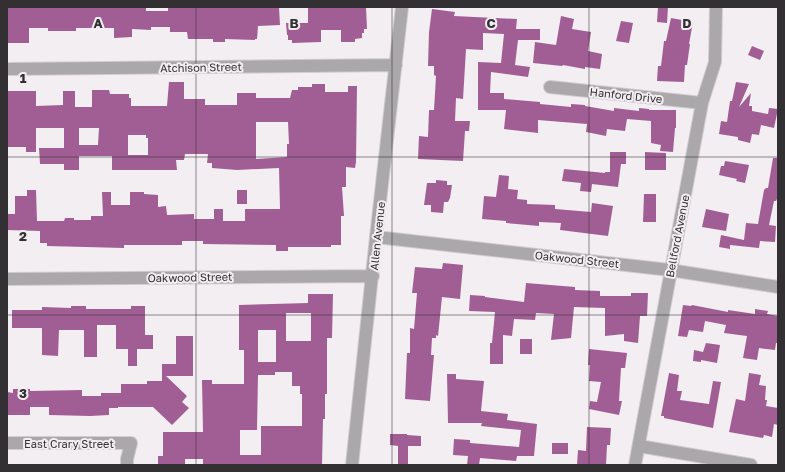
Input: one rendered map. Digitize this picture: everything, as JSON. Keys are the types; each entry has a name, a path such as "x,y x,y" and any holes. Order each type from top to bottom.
{"street":[{"name":"Allen Avenue","path":"352,465 402,7"},
{"name":"Bellford Avenue","path":"635,465 702,103 715,62 716,7"},
{"name":"Atchison Street","path":"7,69 396,65"},
{"name":"Hanford Drive","path":"550,87 702,103"},
{"name":"Oakwood Street","path":"376,236 670,270 778,287"},
{"name":"Oakwood Street","path":"7,279 373,276"},
{"name":"East Crary Street","path":"7,443 131,443 127,465"},
{"path":"639,446 751,465"}],"building":[{"path":"7,7 146,7 146,11 168,11 168,7 279,7 280,25 258,26 257,39 255,40 225,39 225,42 213,42 213,39 188,39 187,32 170,32 170,27 151,27 151,30 132,29 132,37 114,38 114,28 76,28 76,31 48,31 48,28 29,28 29,43 7,43"},
{"path":"308,7 366,7 367,29 364,29 362,38 355,39 355,42 341,42 341,30 321,30 321,42 292,43 292,40 288,40 286,23 308,23"},
{"path":"658,7 668,7 667,23 657,22"},
{"path":"432,9 455,12 454,16 517,19 516,29 540,29 540,40 518,40 515,65 530,67 528,77 491,72 490,93 504,93 504,99 540,102 540,104 571,107 571,104 585,105 614,111 614,108 639,111 639,108 649,110 676,110 676,128 673,152 660,151 661,145 651,143 651,121 627,119 625,131 607,129 606,136 586,132 587,124 538,120 538,133 504,129 506,110 478,110 478,62 501,63 504,34 483,33 483,50 466,49 463,99 456,98 455,121 470,121 469,131 465,131 463,161 418,159 419,136 428,137 429,110 434,110 436,76 434,75 434,66 428,66 429,32"},
{"path":"561,16 574,19 572,29 591,32 588,51 602,54 600,69 585,67 585,69 563,65 533,63 535,42 556,45"},
{"path":"671,18 693,22 687,65 685,65 684,82 657,81 658,66 661,66 664,41 666,41"},
{"path":"621,21 633,23 629,43 616,41"},
{"path":"752,46 764,51 760,60 748,55"},
{"path":"169,82 184,82 184,99 205,99 205,105 237,105 237,93 256,93 256,98 290,98 292,90 298,90 298,87 312,87 312,84 325,84 325,92 348,92 348,86 357,86 356,162 355,168 346,167 346,187 342,187 344,216 341,216 341,245 331,245 331,247 288,247 288,251 276,251 276,245 203,244 203,241 182,241 182,245 124,245 124,248 47,246 47,243 40,243 40,231 7,230 7,214 15,214 15,196 27,196 27,190 36,190 37,221 64,221 65,218 74,218 74,220 91,220 91,216 103,216 102,192 111,192 111,205 130,205 130,192 144,192 144,194 158,195 158,207 166,206 167,215 194,214 194,219 214,219 214,209 223,209 223,221 245,221 245,209 280,209 279,168 237,170 212,168 212,163 207,163 208,154 185,154 184,160 176,160 177,170 112,170 112,156 79,156 79,170 64,170 64,164 40,164 39,148 64,148 64,128 36,128 36,152 26,152 26,147 7,147 7,91 36,91 36,106 63,105 63,91 75,91 75,107 92,107 92,90 109,90 110,94 129,94 129,98 131,98 131,106 167,106","holes":["256,122 288,122 289,144 287,144 287,157 256,159","79,128 99,128 98,145 79,145","128,135 146,135 146,138 148,138 148,155 128,155"]},
{"path":"736,82 749,84 739,107 751,93 749,106 752,106 752,111 768,114 769,108 778,109 774,128 761,125 759,135 752,134 750,143 738,140 738,137 719,134 721,121 727,122 730,101 732,101"},
{"path":"610,152 626,152 626,164 621,164 618,187 592,184 591,192 580,191 581,183 562,181 564,169 605,173 610,172"},
{"path":"645,152 666,153 666,170 645,170"},
{"path":"773,158 778,158 778,197 776,201 774,201 769,225 776,226 775,242 760,241 759,248 730,245 730,249 719,247 721,235 744,240 746,223 758,224 764,190 768,188"},
{"path":"725,161 749,165 745,183 736,181 737,179 719,175 721,166 724,166"},
{"path":"499,175 509,176 508,189 518,190 517,199 527,200 527,204 555,205 555,209 591,212 592,203 613,206 608,236 560,230 561,223 539,222 539,226 482,219 484,196 496,197"},
{"path":"436,180 447,181 447,185 452,185 450,198 448,202 444,202 443,213 431,212 431,205 424,205 427,183 436,183"},
{"path":"237,190 247,190 247,204 237,204"},
{"path":"644,194 656,194 656,222 643,222"},
{"path":"706,209 729,214 726,231 702,227"},
{"path":"443,263 463,265 460,299 442,297 438,336 436,335 436,338 432,338 431,355 434,355 430,401 405,399 407,353 410,353 410,328 414,329 417,293 412,293 415,267 442,269"},
{"path":"526,283 575,287 575,290 600,291 600,296 631,296 631,293 648,293 647,316 640,316 638,343 624,341 624,334 605,336 605,308 574,307 571,338 551,340 554,314 536,313 535,320 514,319 512,336 503,335 503,364 490,364 490,343 492,343 495,312 469,311 470,295 524,302"},
{"path":"308,294 333,294 332,338 327,338 327,394 325,394 325,419 323,419 322,465 203,465 203,459 185,459 185,465 158,465 158,456 163,456 163,432 203,432 202,380 212,380 212,384 244,384 244,350 239,350 239,305 308,303","holes":["286,313 311,313 311,341 286,341","258,330 276,330 276,362 258,362","275,372 292,372 292,386 300,386 300,394 302,394 302,426 261,426 261,455 240,455 240,430 257,430 258,375 275,375"]},
{"path":"683,305 692,305 728,312 728,310 755,314 755,309 768,311 767,314 778,316 778,343 776,343 775,350 759,348 757,360 743,358 747,336 724,333 726,325 705,321 703,332 689,330 687,337 678,336"},
{"path":"71,306 86,306 86,309 131,309 131,306 145,306 145,335 153,335 153,349 137,349 137,366 128,366 128,349 116,349 116,325 97,325 97,357 84,357 84,330 59,330 58,356 42,355 42,328 12,328 12,310 42,310 42,307 71,308"},
{"path":"176,336 193,336 193,376 166,376 187,396 182,402 189,408 172,425 153,407 109,408 109,415 90,416 49,415 49,407 30,407 30,415 7,415 7,392 13,393 13,389 30,389 30,391 82,390 82,396 101,396 101,393 121,393 121,384 147,384 147,381 162,381 162,364 176,364"},
{"path":"520,339 532,339 532,354 520,354"},
{"path":"706,343 720,345 717,363 701,360 701,362 693,361 694,350 703,352"},
{"path":"589,349 627,353 625,368 621,368 619,401 622,401 619,415 589,409 590,401 597,402 601,382 589,381"},
{"path":"669,373 679,375 677,391 682,391 680,400 709,404 713,381 721,382 713,428 664,418 664,416 661,416"},
{"path":"749,373 761,375 759,385 766,386 766,406 778,408 778,425 774,424 772,437 764,435 763,438 729,432 736,399 745,401"},
{"path":"447,374 456,374 456,379 484,381 481,411 508,414 507,420 537,424 534,456 517,456 516,461 480,458 479,465 467,465 468,456 453,455 454,439 470,440 470,443 519,447 521,430 481,426 482,423 448,423"},
{"path":"587,427 611,428 610,445 607,445 606,465 577,465 578,450 586,451"},
{"path":"390,434 421,436 421,446 408,446 408,465 398,465 398,446 390,445"},
{"path":"552,443 568,443 568,454 552,454"}]}
